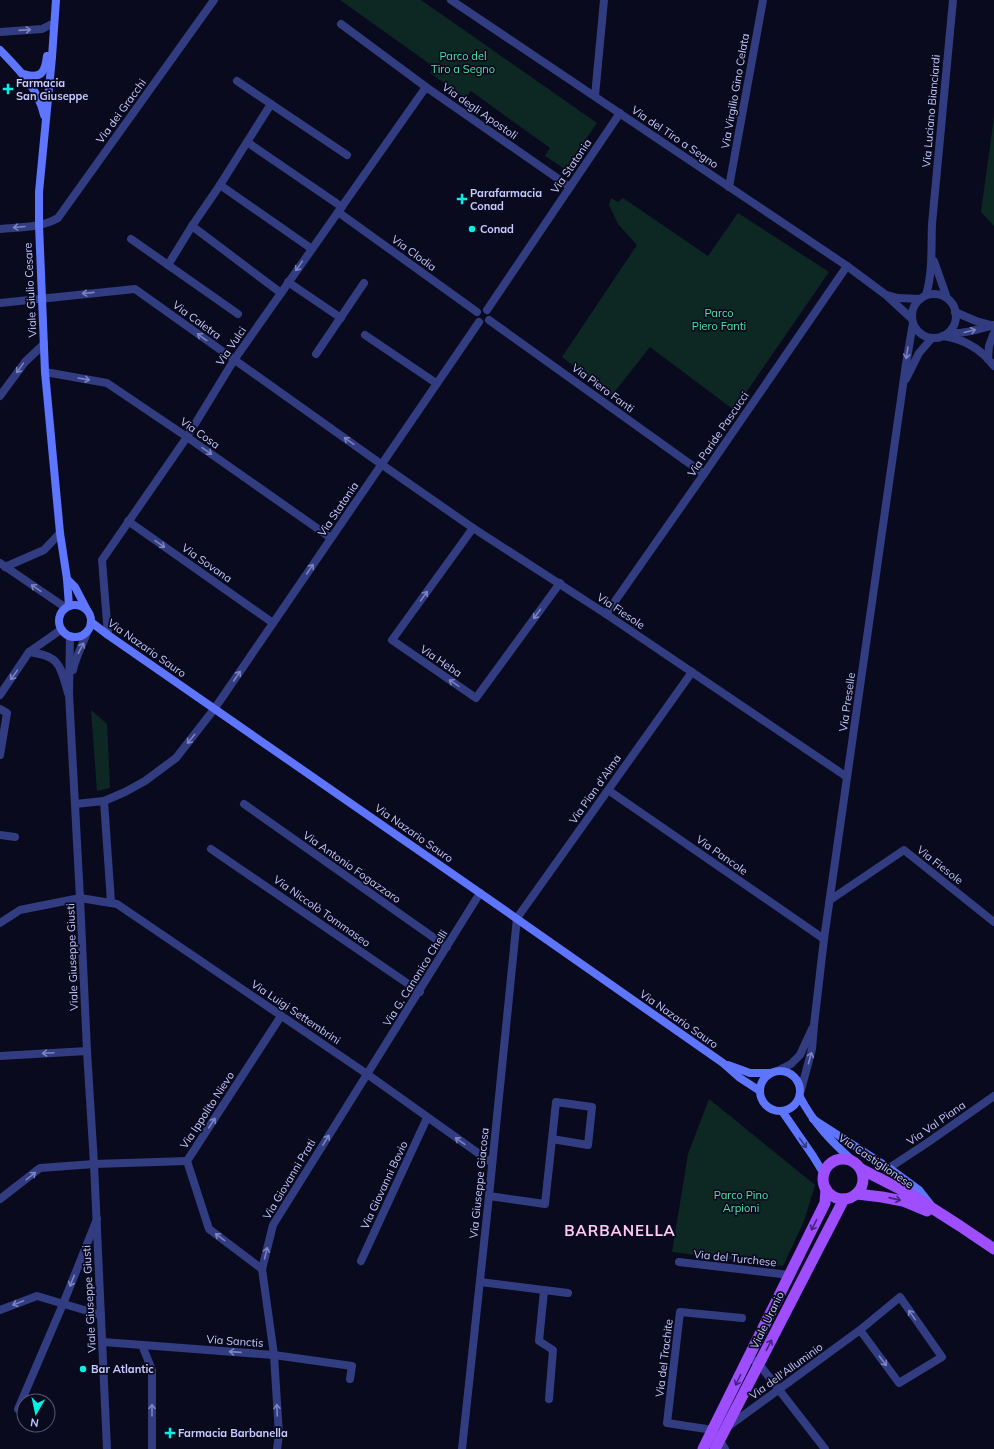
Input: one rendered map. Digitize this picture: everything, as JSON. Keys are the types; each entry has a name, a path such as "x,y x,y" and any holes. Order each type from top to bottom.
{"main road":[{"name":"Viale Giulio Cesare","path":"24,74 34,77 41,74 44,70 55,0"},
{"name":"Viale Giulio Cesare","path":"55,0 55,25 39,192 39,225 46,372 60,533 67,579 67,607"},
{"path":"0,50 24,74 39,99 46,124"},
{"name":"Viale Giulio Cesare","path":"67,579 75,587 88,611"},
{"path":"88,630 80,636 70,636 60,626 60,618 67,607 77,605 88,611 91,622"},
{"name":"Via Nazario Sauro","path":"91,622 723,1063"},
{"name":"Viale Giuseppe Giusti","path":"88,630 91,622"},
{"path":"723,1063 740,1078 760,1091"},
{"name":"Via Castiglionese","path":"723,1063 750,1073 784,1071 790,1073 796,1078 799,1083 800,1093 813,1119 832,1142 858,1166 863,1175 861,1189 851,1198 844,1199"},
{"path":"774,1072 763,1081 760,1091 761,1098 769,1108 782,1111 793,1106 800,1093"},
{"path":"782,1111 814,1156 824,1174 824,1185 826,1189 834,1197 844,1199"},
{"name":"Via Castiglionese","path":"813,1119 889,1168 919,1190 934,1209"},
{"name":"Via Castiglionese","path":"824,1174 830,1164 836,1160 842,1159 858,1166 910,1194 994,1249"},
{"name":"Viale Uranio","path":"703,1449 825,1203 826,1189"},
{"name":"Via Castiglionese","path":"856,1194 882,1196 903,1201 960,1226"},
{"name":"Viale Uranio","path":"720,1446 726,1429 844,1199"}],"street":[{"name":"Via dei Gracchi","path":"0,229 39,225 48,223 58,218 214,0"},
{"name":"Via del Tiro a Segno","path":"451,0 847,266 886,295 912,321"},
{"path":"594,96 604,0"},
{"name":"Via Virgilio Gino Celata","path":"729,187 763,0"},
{"name":"Via Luciano Bianciardi","path":"932,254 932,224 953,0"},
{"name":"Via degli Apostoli","path":"341,24 426,87 570,187"},
{"path":"0,32 42,29 50,26"},
{"path":"237,81 347,155"},
{"name":"Via Vulci","path":"108,635 102,560 186,437 234,360 426,87"},
{"path":"168,265 271,104"},
{"name":"Via Statonia","path":"486,310 620,113"},
{"name":"Via Clodia","path":"247,142 340,209 477,312"},
{"path":"220,185 312,249"},
{"path":"192,226 281,293"},
{"path":"131,239 238,314"},
{"path":"932,254 930,276 923,297 915,305 912,312 912,321 920,333 932,338 946,334 960,334 993,328"},
{"path":"932,254 947,298"},
{"name":"Via Paride Pascucci","path":"606,614 847,266"},
{"path":"288,282 341,318"},
{"path":"316,354 364,283"},
{"name":"Via Caletra","path":"0,303 135,289 381,464"},
{"path":"923,297 933,294 940,295 947,298 951,302 955,312 954,323 946,334"},
{"name":"Via del Tiro a Segno","path":"886,295 898,298 923,297"},
{"path":"481,309 486,310 489,314 489,320 483,323 479,322 476,316 477,312 481,309"},
{"path":"955,312 993,328"},
{"name":"Via Piero Fanti","path":"489,320 704,474"},
{"name":"Via Preselle","path":"800,1093 812,1049 824,939 912,321"},
{"name":"Via Statonia","path":"75,804 104,801 125,792 145,781 176,758 215,708 479,322"},
{"path":"988,359 993,328"},
{"path":"946,334 964,341 977,349 994,366"},
{"path":"365,335 436,383"},
{"name":"Via Preselle","path":"903,384 920,353 932,338"},
{"path":"0,396 25,362 44,344"},
{"name":"Via Cosa","path":"46,372 108,383 331,538"},
{"name":"Via Fiesole","path":"381,464 473,528 560,583 847,777"},
{"name":"Via Sovana","path":"128,521 273,623"},
{"name":"Via Heba","path":"473,528 392,640 476,698 560,583"},
{"path":"3,565 44,550 60,533"},
{"path":"3,565 67,607"},
{"path":"0,694 29,652 62,629"},
{"name":"Viale Giuseppe Giusti","path":"69,694 75,658 83,645 88,630"},
{"name":"Viale Giuseppe Giusti","path":"70,636 69,694 97,1219 100,1316 103,1342 107,1449"},
{"path":"29,652 48,656 56,661 60,666 69,694"},
{"name":"Via Pian d'Alma","path":"517,918 692,672"},
{"path":"0,708 7,713 0,755"},
{"name":"Via Pancole","path":"608,790 824,939"},
{"path":"104,801 111,902"},
{"name":"Via Antonio Fogazzaro","path":"244,804 447,947"},
{"path":"0,835 16,837"},
{"name":"Via Niccolò Tommaseo","path":"211,848 420,992"},
{"name":"Via Fiesole","path":"830,900 904,850 994,922"},
{"name":"Via G. Canonico Chelli","path":"367,1074 420,992 480,893"},
{"name":"Via Luigi Settembrini","path":"0,924 20,910 80,898 117,904 367,1074 492,1163"},
{"name":"Via Giuseppe Giacosa","path":"462,1449 517,918"},
{"name":"Via Ippolito Nievo","path":"262,1269 209,1229 187,1161 282,1016"},
{"name":"Via Preselle","path":"774,1072 791,1064 800,1055 814,1025"},
{"path":"0,1056 87,1051"},
{"name":"Via Giovanni Prati","path":"277,1449 279,1435 274,1355 262,1269 273,1225 367,1074"},
{"name":"Via Val Piana","path":"889,1168 994,1096"},
{"path":"489,1196 545,1204 556,1102 592,1107 588,1145 552,1140"},
{"name":"Via Giovanni Bovio","path":"361,1261 427,1118"},
{"path":"0,1199 40,1168 94,1164 187,1161"},
{"name":"Viale Giuseppe Giusti","path":"25,1393 97,1219"},
{"name":"Via del Turchese","path":"679,1262 789,1275"},
{"path":"480,1282 568,1293"},
{"path":"544,1291 539,1341 553,1350 549,1399"},
{"path":"0,1310 37,1296 100,1316"},
{"name":"Via dell'Alluminio","path":"726,1429 860,1330 900,1298 942,1358 899,1383 860,1330"},
{"name":"Via del Trachite","path":"713,1430 667,1423 680,1312 742,1318"},
{"name":"Via Sanctis","path":"103,1342 274,1355 352,1366 350,1379"},
{"path":"142,1345 152,1370 152,1449"},
{"path":"749,1357 759,1364 825,1449"},
{"path":"713,1430 720,1446"}],"green space":[{"name":"Parco del Tiro a Segno","path":"340,0 421,0 597,123 565,169 545,156 550,148 471,91 465,98 430,73 434,67"},
{"path":"994,117 994,226 981,212"},
{"name":"Parco Piero Fanti","path":"611,198 618,202 623,198 708,256 738,213 829,272 734,410 650,347 612,395 562,357 637,245 618,224 609,205"},
{"path":"91,710 107,724 110,788 97,791"},
{"name":"Parco Pino Arpioni","path":"709,1099 815,1185 804,1221 783,1266 672,1252 688,1154"}],"place":[{"name":"Farmacia San Giuseppe","path":"8,89"},
{"name":"Parafarmacia Conad","path":"462,199"},
{"name":"Conad","path":"472,229"},
{"name":"Bar Atlantic","path":"83,1369"},
{"name":"Farmacia Barbanella","path":"170,1433"}],"district":[{"name":"BARBANELLA","path":"620,1230"}]}
